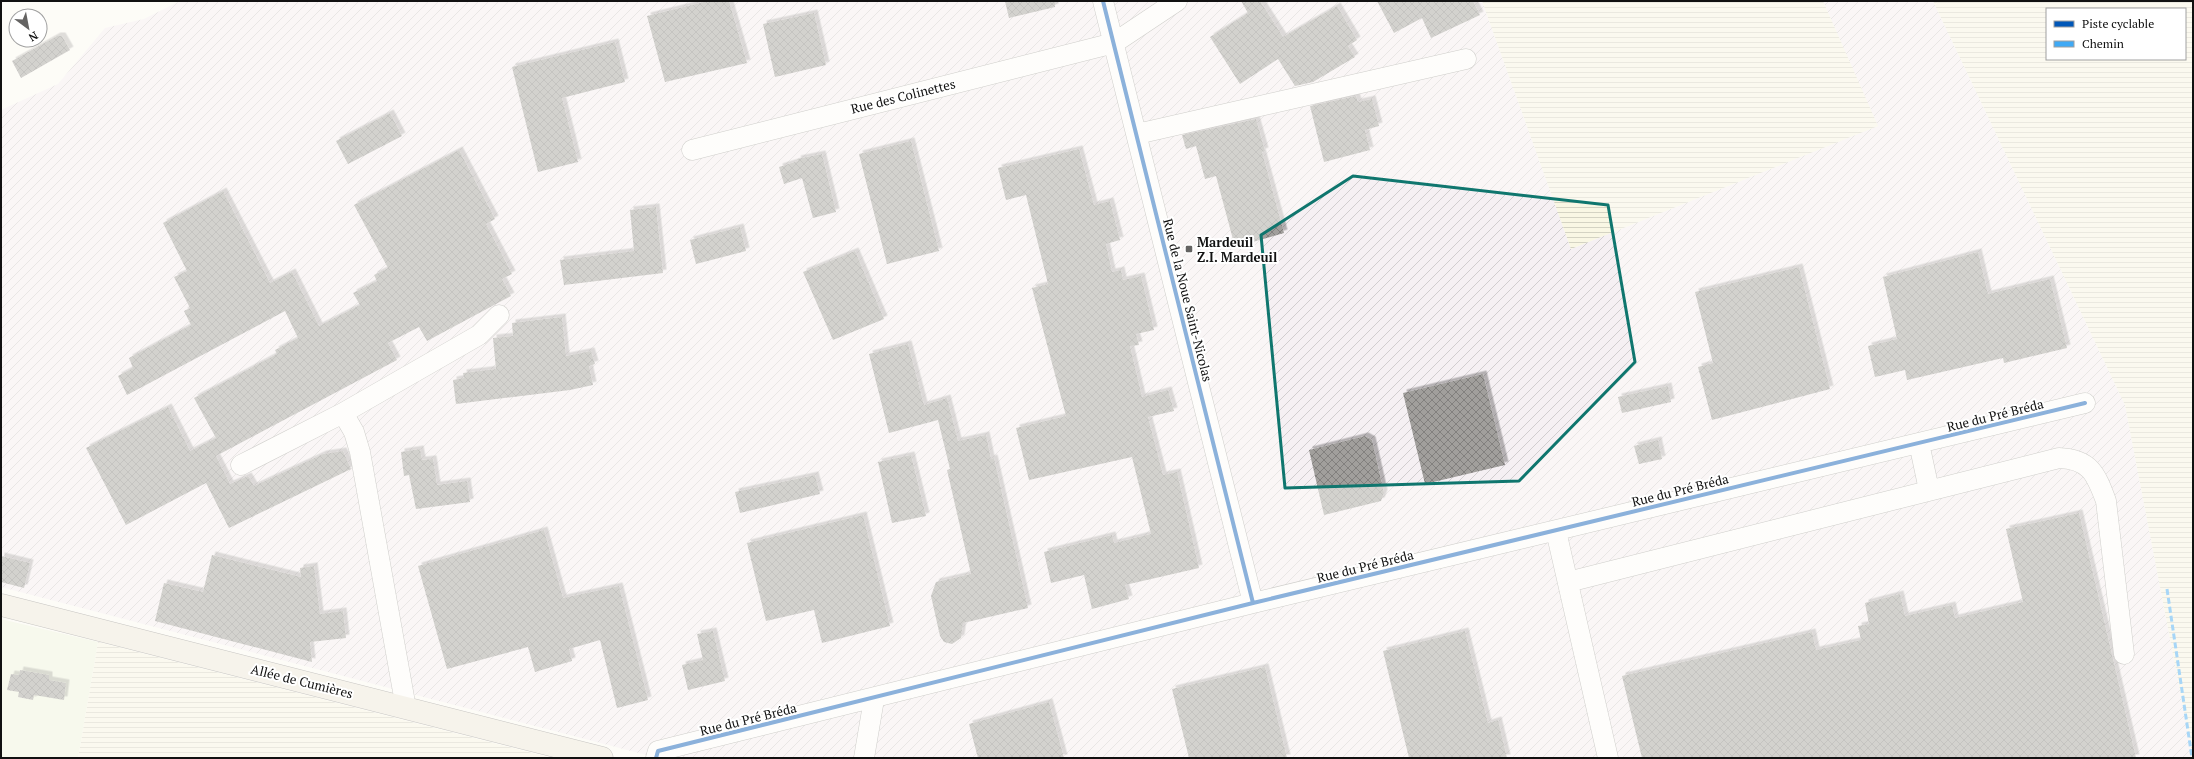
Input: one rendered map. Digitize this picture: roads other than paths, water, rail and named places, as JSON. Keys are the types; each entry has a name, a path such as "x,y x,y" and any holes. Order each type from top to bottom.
{"main road":[{"name":"Allée de Cumières","path":"1,605 602,758"}],"street":[{"name":"Rue de la Noue Saint-Nicolas","path":"1103,1 1253,604"},
{"name":"Rue des Colinettes","path":"692,150 1114,43 1177,1"},
{"path":"1137,134 1466,59"},
{"path":"241,466 343,413 479,335 499,315"},
{"name":"Rue du Pré Bréda","path":"656,758 658,751 1556,530 2085,403"},
{"path":"343,413 354,432 360,452 406,708"},
{"path":"1918,443 1929,490"},
{"path":"1568,582 2059,458 2074,458 2086,465 2099,483 2109,514 2124,654"},
{"path":"1556,530 1608,758"},
{"path":"864,758 874,698"}],"place":[{"name":"Mardeuil Z.I. Mardeuil","path":"1189,249"}]}
